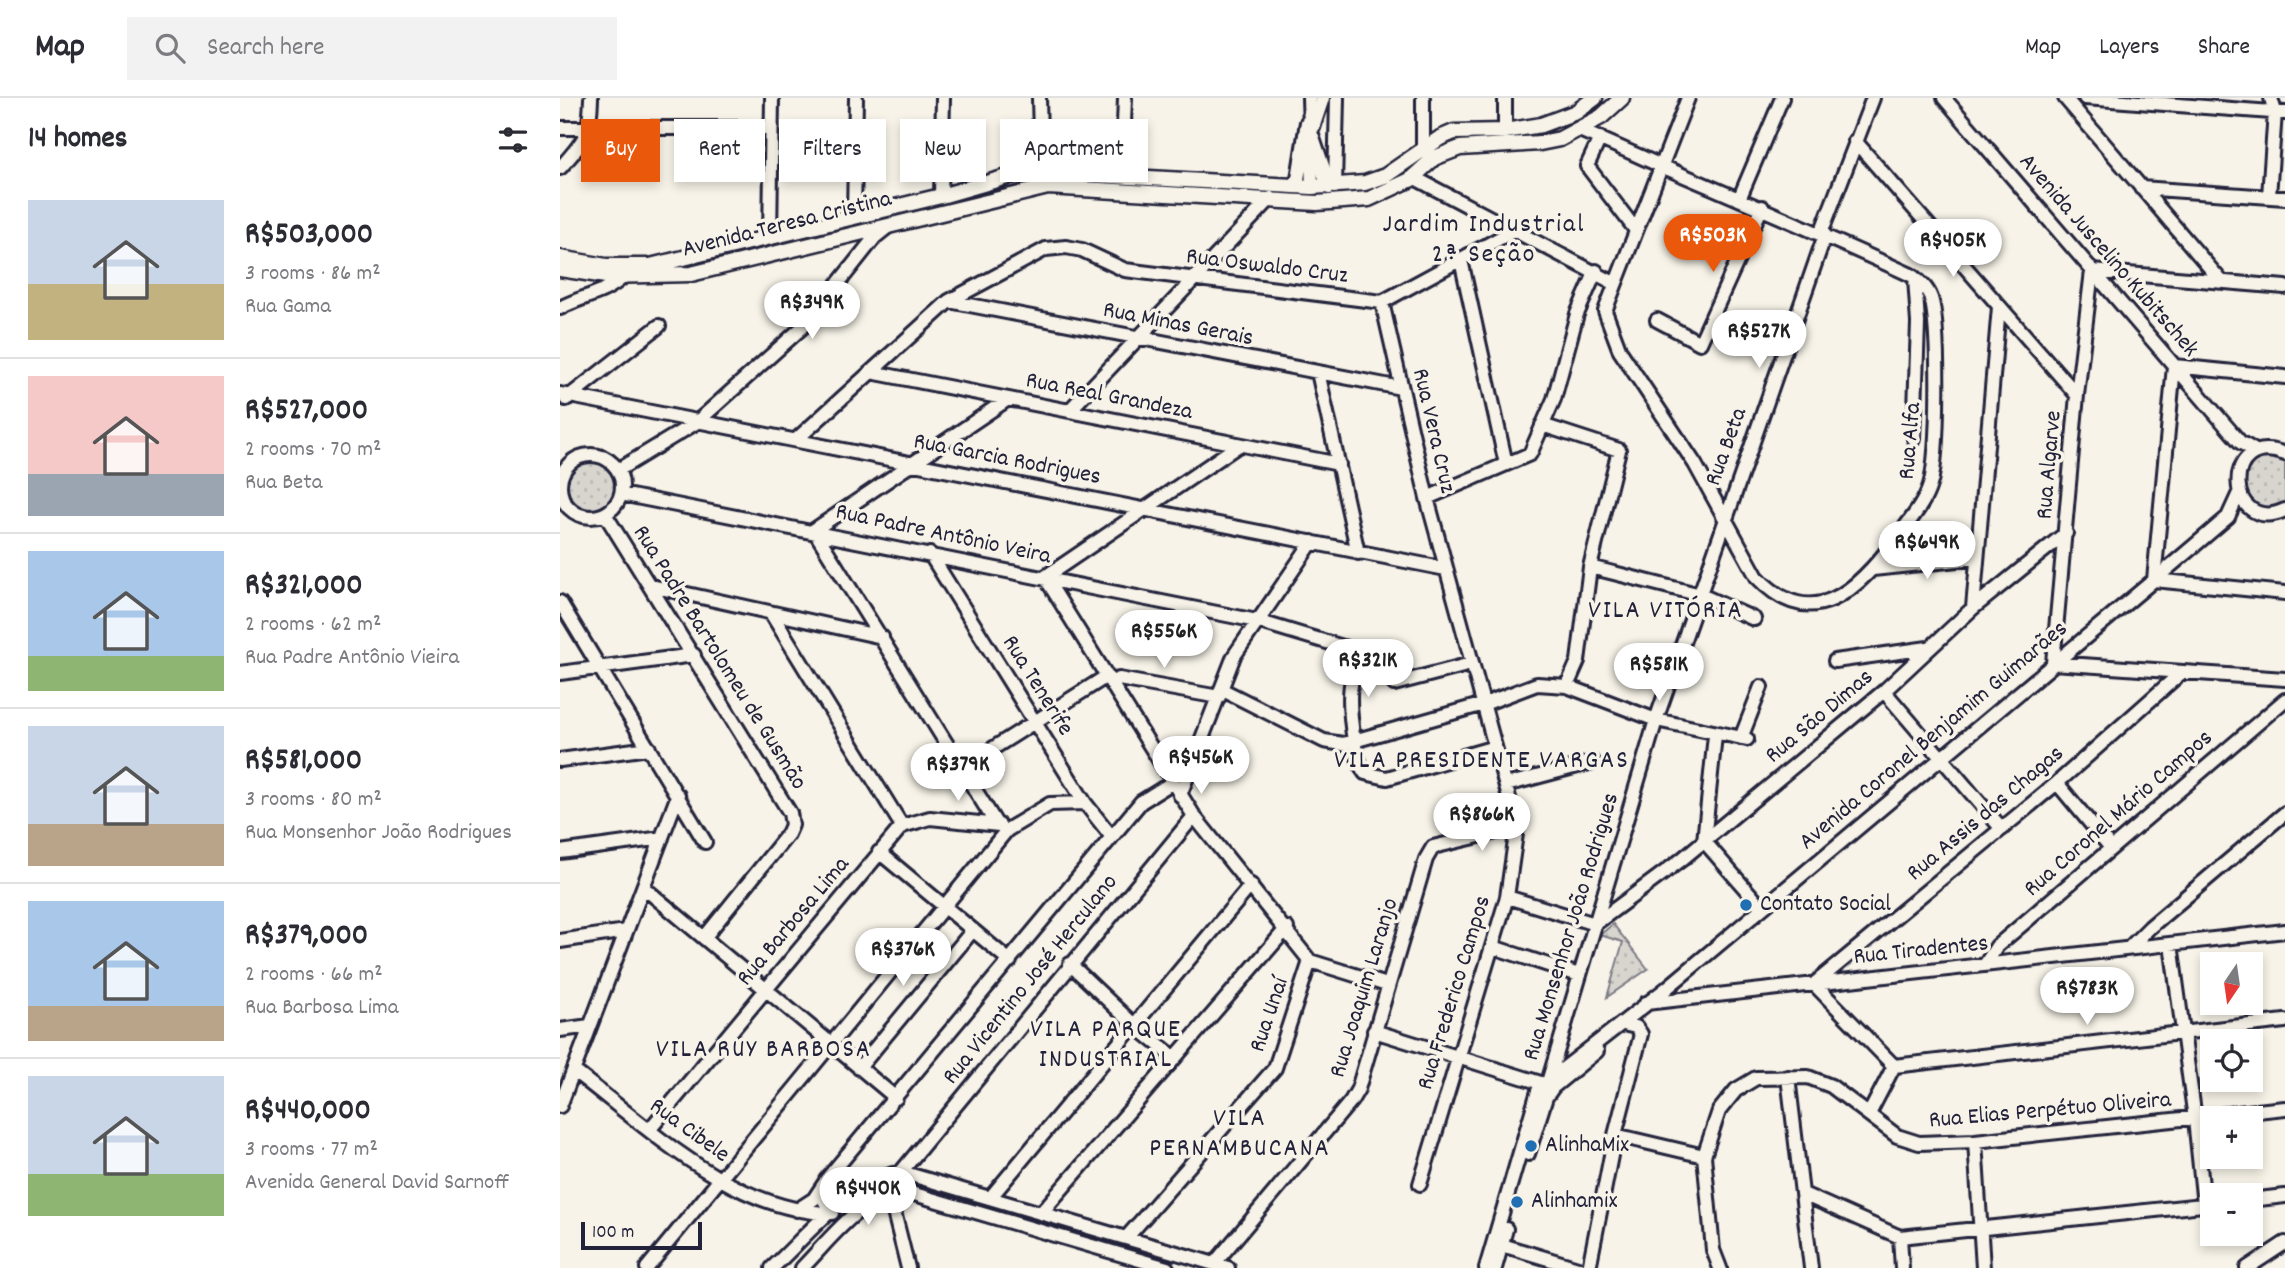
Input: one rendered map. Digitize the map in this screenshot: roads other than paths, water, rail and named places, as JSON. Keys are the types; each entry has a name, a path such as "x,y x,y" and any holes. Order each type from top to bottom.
{"main road":[{"name":"Avenida Teresa Cristina","path":"560,269 624,276 691,274 893,222 1048,187 1317,202 1369,200 1413,177 1434,158 1460,148 1540,143 1579,130 1601,117 1622,98"},
{"name":"Avenida Teresa Cristina","path":"1148,178 1312,187 1365,184 1385,176 1440,138 1454,132 1505,131 1541,125 1576,112 1593,99"},
{"path":"1312,134 1332,187"},
{"name":"Avenida Teresa Cristina","path":"560,258 606,266 650,266 941,196 1000,179"},
{"path":"1271,198 1280,193 1306,192 1312,187"}],"street":[{"path":"590,119 591,98"},
{"path":"769,238 772,98"},
{"path":"854,216 856,98"},
{"path":"941,196 943,98"},
{"path":"1039,98 1040,119"},
{"path":"1124,119 1125,98"},
{"path":"1312,134 1323,98"},
{"path":"1332,187 1337,98"},
{"path":"1423,98 1423,151"},
{"path":"1505,98 1505,131"},
{"name":"Rua Alfa","path":"1688,98 1605,311 1620,351 1695,464 1757,577 1769,589 1791,603 1813,605 1848,593 1873,569 1922,504 1934,471 1934,316 1931,298 1924,285 1916,278"},
{"path":"1740,197 1782,98"},
{"path":"1823,234 1873,98"},
{"name":"Avenida Juscelino Kubitschek","path":"1944,98 2240,442 2257,452"},
{"path":"2065,98 2222,282"},
{"path":"2085,98 2280,112"},
{"path":"2269,196 2280,112 2271,98"},
{"path":"1310,107 1312,187"},
{"path":"1292,186 1298,179 1310,107"},
{"path":"560,128 581,128"},
{"path":"660,128 771,128"},
{"path":"1579,130 1740,197 1916,278 1918,323 1914,439"},
{"path":"1600,138 1587,166 1636,229"},
{"path":"1855,141 2077,395"},
{"path":"560,168 581,144"},
{"path":"1413,177 1596,271 1614,283"},
{"path":"2141,188 2285,198"},
{"path":"1069,411 1196,281 1271,198"},
{"path":"1657,320 1700,343 1762,207"},
{"path":"618,470 696,422 806,324 876,237 893,222"},
{"path":"1382,302 1513,230"},
{"name":"Rua Beta","path":"1724,516 1823,234"},
{"name":"Rua Oswaldo Cruz","path":"949,301 1046,249 1074,248 1125,270 1196,281 1382,302"},
{"path":"1461,260 1506,464"},
{"path":"1427,498 1530,454 1561,379 1577,314 1596,271"},
{"path":"2092,271 2285,287"},
{"name":"Rua Algarve","path":"2053,663 2077,395 2092,271"},
{"path":"560,308 578,298 607,291 624,276"},
{"path":"797,439 949,301"},
{"name":"Rua Minas Gerais","path":"949,301 1401,388"},
{"name":"Rua Vera Cruz","path":"1382,302 1446,569"},
{"path":"1973,608 1999,307"},
{"path":"564,397 659,326"},
{"path":"2285,377 2174,366 2154,580 2285,593"},
{"name":"Rua Real Grandeza","path":"871,372 1339,464"},
{"path":"1318,372 1358,553"},
{"name":"Rua Garcia Rodrigues","path":"564,397 797,439 1446,569"},
{"path":"1007,830 995,822 814,530 916,464 1008,399"},
{"path":"1542,425 1619,450 1590,567 1578,661 1567,686"},
{"name":"Avenida Juscelino Kubitschek","path":"2240,442 2244,462"},
{"path":"1239,444 1045,578 1194,816 1287,928 1310,961 1387,985"},
{"path":"2244,462 2257,452 2267,450 2285,454"},
{"path":"599,456 618,470 621,494 605,514 579,514 562,501 561,481 570,463 579,457 599,456"},
{"name":"Avenida Coronel Benjamim Guimarães","path":"1548,1083 1627,1025 1940,757 2228,517 2239,494 2237,477 2244,462"},
{"name":"Rua Padre Antônio Veira","path":"621,494 814,530 1257,621 1363,653 1352,680 1355,743"},
{"path":"2239,494 2256,512"},
{"path":"2228,517 2256,512 2284,512"},
{"name":"Rua Padre Bartolomeu de Gusmão","path":"605,514 790,813 792,825 788,834 704,937"},
{"name":"Rua Monsenhor João Rodrigues","path":"1495,1268 1656,720 1701,595 1724,516"},
{"name":"Rua São Dimas","path":"1595,924 1704,841 1884,691 1973,608 2066,533"},
{"path":"1180,794 1234,656 1312,542"},
{"name":"Rua Tenerife","path":"930,554 1085,803 1111,837"},
{"path":"1873,569 1976,558"},
{"path":"1590,567 1701,595 1754,619"},
{"name":"Rua Frederico Campos","path":"1420,1184 1507,898 1517,827 1446,569"},
{"path":"650,586 882,638"},
{"path":"560,602 705,842"},
{"path":"771,613 902,826 930,818 995,822"},
{"path":"1835,662 1928,648"},
{"path":"560,673 694,655"},
{"path":"2053,663 2285,679"},
{"path":"1394,684 1471,664"},
{"name":"Rua Assis das Chagas","path":"1814,984 2002,830 2182,672"},
{"path":"962,768 1034,721 1109,679 1220,693 1324,741 1355,743 1484,704 1537,684 1567,686 1656,720 1744,739 1761,687"},
{"path":"1884,691 2002,830"},
{"name":"Rua Coronel Mário Campos","path":"1985,965 1997,946 2285,700"},
{"path":"1716,735 1704,841 1762,908"},
{"path":"1355,743 1356,757 1365,774 1387,778 1495,747"},
{"path":"560,760 649,748"},
{"path":"1506,786 1594,762"},
{"path":"797,1210 814,1199 826,1180 1140,802 1173,782"},
{"path":"2057,783 2111,848"},
{"path":"560,1106 678,795"},
{"path":"647,1268 1007,830 1050,804 1085,803"},
{"path":"2128,949 2150,927 2285,813"},
{"name":"Rua Vicentino José Herculano","path":"901,1172 1194,816"},
{"name":"Rua Barbosa Lima","path":"650,1129 902,826"},
{"name":"Rua Joaquim Laranjo","path":"1214,1264 1351,1101 1358,1089 1426,859 1433,847 1517,827"},
{"path":"560,852 662,838"},
{"path":"879,852 1010,961"},
{"path":"990,1198 1251,885"},
{"path":"643,887 830,1046 896,1098"},
{"path":"1507,898 1595,924"},
{"path":"1041,1213 1287,928"},
{"path":"859,1068 973,930"},
{"name":"Rua Tiradentes","path":"1651,1003 2283,930"},
{"path":"560,942 626,931"},
{"path":"2171,944 2205,1183"},
{"path":"1493,947 1579,975"},
{"name":"Rua Unaí","path":"1126,1237 1275,1068 1310,961"},
{"path":"1070,964 1133,1024 1175,1058"},
{"path":"1814,984 1894,1066"},
{"name":"Avenida Coronel Benjamim Guimarães","path":"1548,1083 1572,1060 1651,1003"},
{"path":"1894,1066 2285,1021"},
{"path":"1589,1268 1615,1135 1641,1034 1636,1027 1627,1025"},
{"path":"560,1030 590,1026"},
{"path":"1374,1031 1457,1058 1548,1083"},
{"path":"1558,1051 1561,1058 1572,1060"},
{"path":"1869,1114 1894,1066"},
{"name":"Rua Cibele","path":"574,1071 718,1180 797,1210 833,1211"},
{"path":"1788,1077 1811,1268"},
{"name":"Rua Elias Perpétuo Oliveira","path":"1720,1268 1713,1250 1704,1156 1719,1111 1736,1090 1756,1078 1808,1077 1831,1086 1897,1136 1919,1143 1975,1141 2285,1108"},
{"name":"Rua Monsenhor João Rodrigues","path":"1486,1268 1538,1091 1548,1083"},
{"path":"1615,1135 1704,1156"},
{"path":"1975,1141 1983,1268"},
{"path":"901,1172 907,1181 904,1191"},
{"path":"772,1268 833,1211 876,1178 901,1172 1228,1268"},
{"path":"826,1180 833,1211 842,1229"},
{"path":"802,1268 870,1202 889,1192 904,1191 1167,1268"},
{"path":"889,1192 908,1268"},
{"path":"1803,1194 1899,1237 2200,1206"},
{"path":"2263,1199 2285,1196"},
{"path":"1899,1237 1902,1268"},
{"path":"2247,1268 2285,1243"},
{"path":"1502,1245 1578,1268"}],"place":[{"name":"Contato Social","path":"1746,905"},
{"name":"AlinhaMix","path":"1531,1146"},
{"name":"Alinhamix","path":"1517,1202"}],"district":[{"name":"Jardim Industrial 2ª Seção","path":"1484,240"},
{"name":"VILA VITÓRIA","path":"1666,611"},
{"name":"VILA PRESIDENTE VARGAS","path":"1482,761"},
{"name":"VILA PARQUE INDUSTRIAL","path":"1106,1045"},
{"name":"VILA RUY BARBOSA","path":"764,1050"},
{"name":"VILA PERNAMBUCANA","path":"1240,1134"}]}
